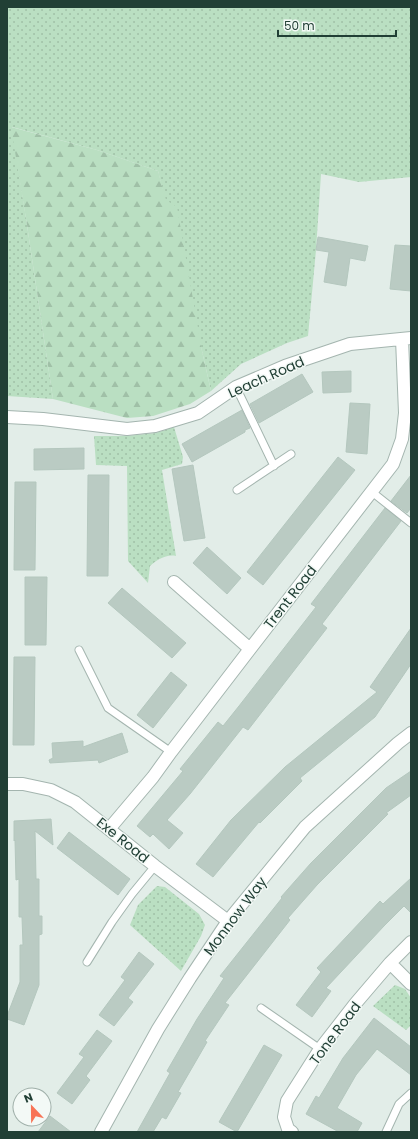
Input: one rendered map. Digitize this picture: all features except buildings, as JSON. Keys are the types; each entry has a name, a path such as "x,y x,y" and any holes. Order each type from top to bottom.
{"street":[{"name":"Leach Road","path":"7,417 43,419 127,429 155,426 198,413 236,387 285,366 350,344 407,338"},
{"name":"Trent Road","path":"109,829 153,777 393,464 402,439 405,413 407,338"},
{"path":"174,582 250,649"},
{"name":"Monnow Way","path":"101,1132 158,1029 228,921 305,827 411,733"},
{"name":"Exe Road","path":"7,784 23,784 51,790 75,802 155,866 228,921"},
{"name":"Tone Road","path":"292,1132 288,1129 284,1117 287,1101 320,1050 355,1004 390,963 411,942"},
{"path":"390,963 411,984"}],"lane":[{"path":"236,387 274,466"},
{"path":"237,490 291,454"},
{"path":"372,492 411,523"},
{"path":"79,650 108,708 171,752"},
{"path":"87,962 112,922 155,866"},
{"path":"261,1008 320,1050"},
{"path":"386,1132 399,1104 411,1093"}],"green space":[{"path":"7,7 411,7 411,177 359,182 321,174 308,336 287,343 241,364 211,391 158,171 97,150 12,127 53,399 7,396"},
{"path":"11,127 97,150 158,171 166,200 177,207 202,351 211,391 190,404 153,416 127,418 53,399"},
{"path":"174,427 183,457 182,464 162,470 176,556 165,557 150,566 148,583 128,561 127,466 96,465 94,436 127,436 156,433"},
{"path":"157,886 165,887 199,914 205,925 201,936 181,971 130,925 138,905"},
{"path":"395,985 405,989 411,998 411,1025 406,1030 373,1006"}]}
